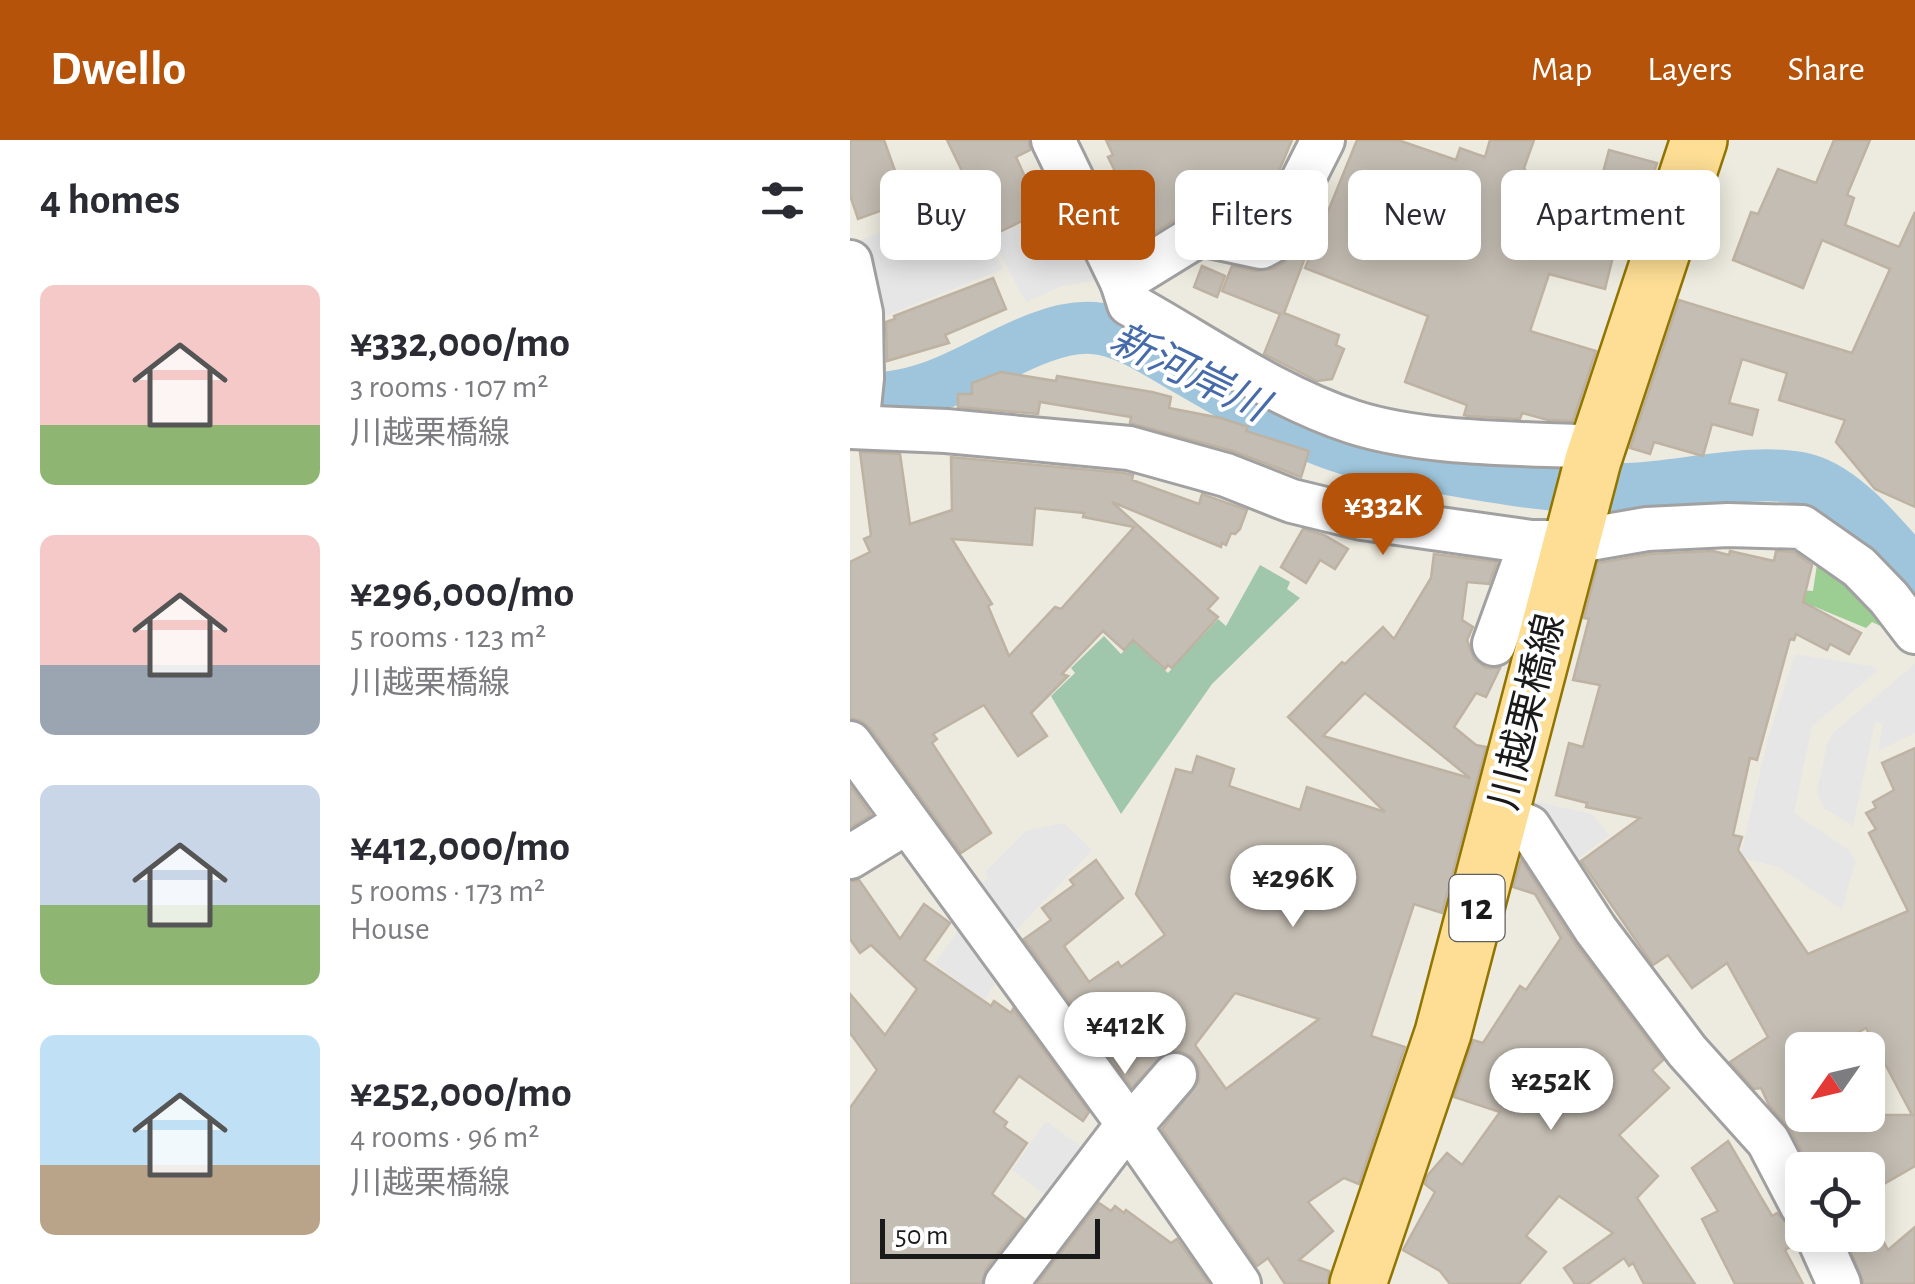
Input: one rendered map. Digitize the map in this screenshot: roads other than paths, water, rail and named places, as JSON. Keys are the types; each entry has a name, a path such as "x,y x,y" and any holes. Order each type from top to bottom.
{"main road":[{"name":"川越栗橋線","path":"1358,1284 1443,1033 1502,815 1559,536 1595,454 1698,140"}],"street":[{"path":"1052,140 1122,282 1129,304 1264,382 1356,423 1428,436 1595,454"},
{"path":"1122,282 1200,234 1261,247 1272,241 1323,140"},
{"path":"850,262 861,313 857,411 946,431 1129,448 1362,518 1559,536 1728,524 1802,527 1858,567 1915,632"},
{"path":"1494,644 1559,536"},
{"path":"850,743 1240,1284"},
{"path":"1502,815 1528,827 1596,930 1686,1051 1768,1141 1785,1174"},
{"path":"850,857 907,822"},
{"path":"1006,1284 1129,1126 1175,1074"},
{"path":"1825,1252 1840,1284"}],"waterway":[{"name":"新河岸川","path":"850,400 922,390 1053,333 1093,328 1143,344 1257,410 1355,452 1503,478 1596,488 1648,488 1766,475 1808,480 1852,507 1915,574"}]}
